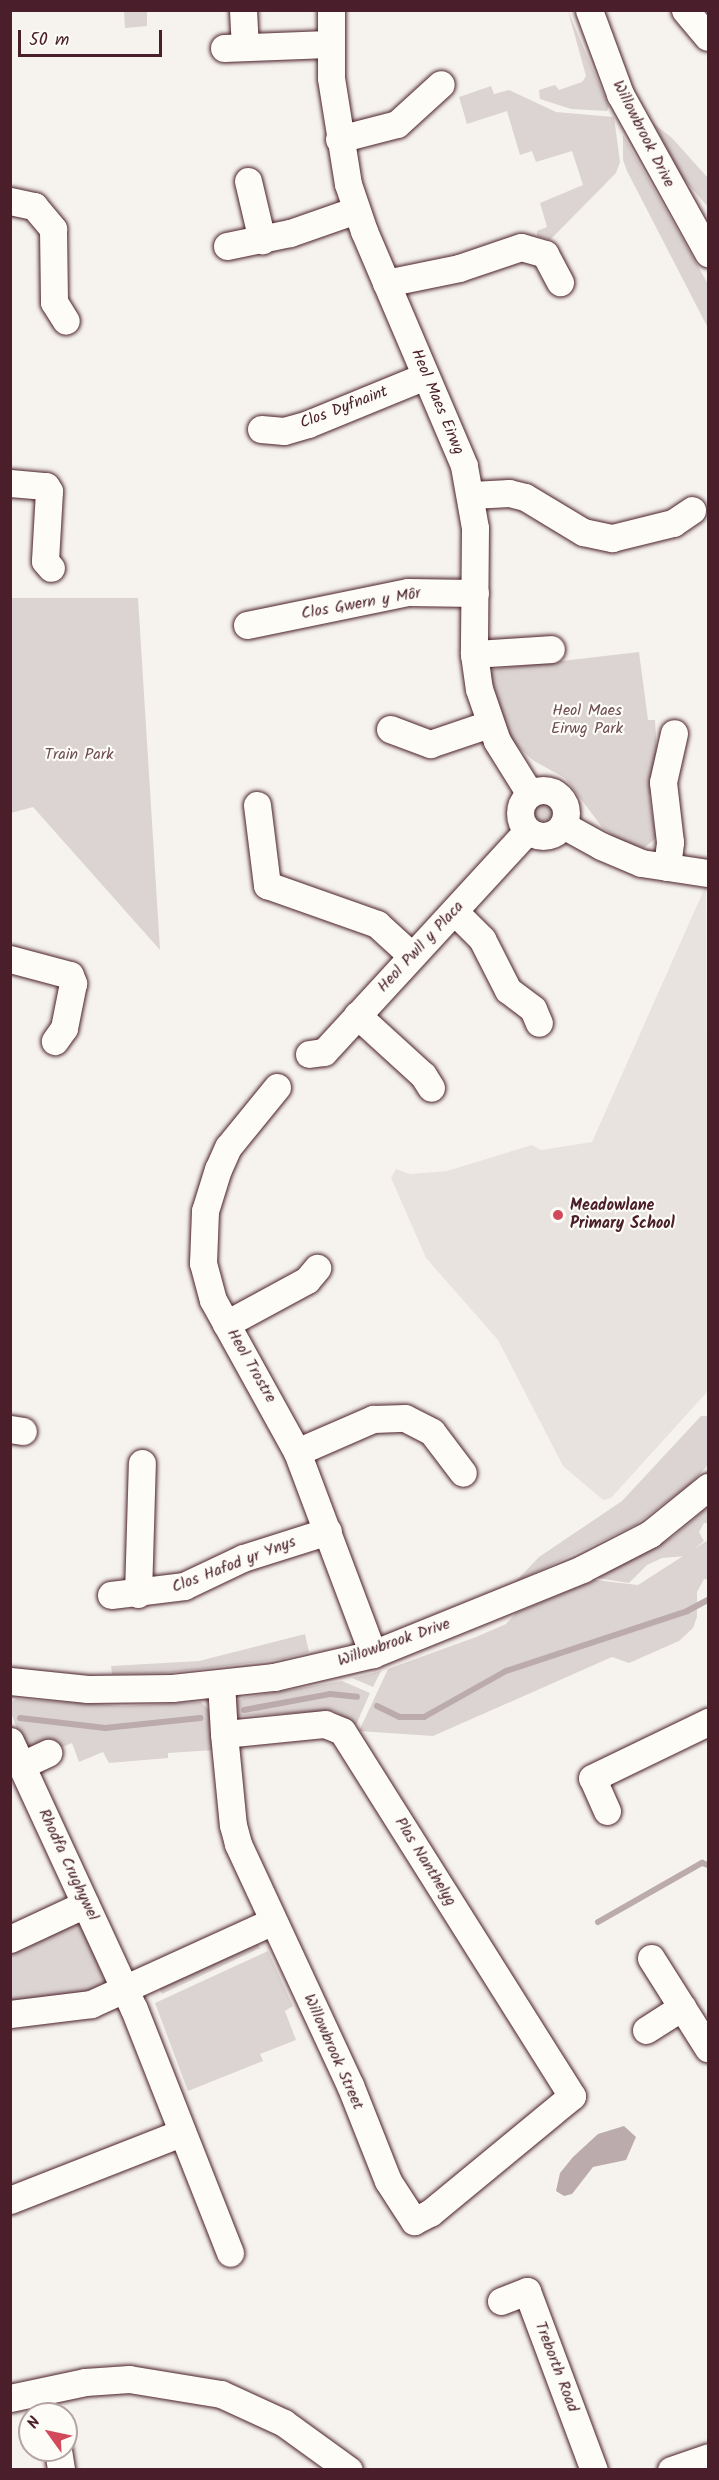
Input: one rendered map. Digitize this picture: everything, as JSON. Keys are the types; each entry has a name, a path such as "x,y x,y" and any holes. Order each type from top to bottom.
{"street":[{"path":"243,10 234,48 328,44"},
{"name":"Heol Maes Eirwg","path":"330,10 328,44 339,139 356,210 464,466 472,495 474,654 489,724 530,794"},
{"name":"Willowbrook Drive","path":"589,10 624,102 708,253"},
{"path":"684,10 708,37"},
{"path":"339,139 397,124 441,84"},
{"path":"248,181 262,240"},
{"path":"10,201 34,206 52,229 54,302 66,321"},
{"path":"227,246 262,240 356,210"},
{"path":"386,283 459,268 521,247 545,254 560,282"},
{"name":"Clos Dyfnaint","path":"261,429 284,431 308,424 425,376"},
{"path":"10,483 46,486 49,490 45,561 51,568"},
{"path":"472,495 509,493 525,497 583,532 612,538 673,524 692,510"},
{"name":"Clos Gwern y Môr","path":"247,625 408,592 475,593"},
{"path":"474,654 551,649"},
{"path":"390,729 430,744 489,724"},
{"path":"667,867 670,842 663,782 674,733"},
{"path":"543,789 560,796 567,810 563,825 552,834 542,836 528,830 519,814 530,794 543,789"},
{"path":"257,806 267,885 377,924 412,956"},
{"path":"563,825 620,855 667,867 708,873"},
{"name":"Heol Pwll y Placa","path":"309,1054 324,1052 528,830"},
{"path":"454,911 482,939 508,990 532,1010 539,1023"},
{"path":"10,959 70,975 73,983 64,1028 55,1041"},
{"path":"357,1015 423,1074 431,1088"},
{"name":"Heol Trostre","path":"277,1087 228,1147 205,1211 203,1263 213,1300 297,1452 373,1654"},
{"path":"226,1324 307,1280 317,1268"},
{"path":"297,1452 373,1419 405,1418 432,1432 463,1473"},
{"path":"138,1594 142,1463"},
{"name":"Willowbrook Drive","path":"10,1681 115,1689 221,1683 294,1673 373,1654 582,1569 650,1533 708,1486"},
{"name":"Clos Hafod yr Ynys","path":"111,1595 138,1594 184,1586 243,1558 328,1531"},
{"name":"Willowbrook Street","path":"221,1683 224,1734 238,1844 350,2085 388,2181 419,2228 430,2213 572,2096"},
{"path":"608,1811 592,1778 708,1722"},
{"name":"Plas Nanthelyg","path":"224,1734 325,1724 342,1731 572,2096"},
{"path":"16,1753 48,1753"},
{"name":"Rhodfa Crughywel","path":"16,1753 125,1989 230,2253"},
{"path":"10,1939 85,1904"},
{"path":"10,2014 90,2004 273,1921"},
{"path":"651,1958 708,2048"},
{"path":"646,2030 682,2007"},
{"path":"10,2200 181,2133"},
{"name":"Treborth Road","path":"501,2301 526,2291 594,2469"},
{"path":"10,2398 50,2402 129,2379 221,2394 284,2423 349,2469"},
{"path":"673,2469 708,2457"}],"shaded area":[{"name":"Meadowlane Primary School","path":"706,885 708,1391 611,1498 603,1500 563,1466 498,1340 426,1258 391,1178 396,1169 410,1174 447,1171 532,1145 541,1150 592,1142"},
{"path":"624,2126 636,2137 626,2160 593,2167 572,2194 564,2196 556,2191 560,2173 573,2157 598,2134"}],"green space":[{"path":"124,11 147,11 147,26 125,28"},
{"path":"568,11 609,107 607,111 571,109 540,99 539,90 555,85 559,90 582,82 586,76"},
{"path":"491,86 494,94 509,90 556,112 614,117 620,162 616,173 550,240 537,236 537,231 547,227 540,203 583,185 572,151 536,162 532,151 520,155 507,111 467,124 459,97"},
{"path":"653,123 672,138 708,178 708,207 682,177"},
{"path":"623,135 708,284 708,328 627,171 623,160"},
{"name":"Train Park","path":"11,598 138,598 160,950 33,807 11,813"},
{"name":"Heol Maes Eirwg Park","path":"639,652 648,720 655,720 657,754 653,794 649,795 656,838 644,848 619,840 602,827 565,778 534,761 510,740 490,674 494,669"},
{"path":"539,801 547,801 553,807 553,815 547,821 539,821 533,815 533,807"},
{"path":"701,1416 708,1416 708,1465 690,1484 635,1525 515,1582 539,1557 622,1501"},
{"path":"708,1507 708,1523 704,1523 699,1532 704,1541 686,1556 662,1558 647,1565 629,1583 597,1578 673,1537"},
{"path":"708,1540 708,1580 704,1579 697,1592 697,1617 693,1628 679,1641 629,1663 612,1657 433,1736 359,1731 388,1669 476,1637 506,1624 516,1613 595,1580 638,1585"},
{"path":"305,1634 309,1652 282,1659 166,1673 112,1674 111,1666 199,1661"},
{"path":"381,1671 373,1687 352,1678"},
{"path":"342,1681 370,1693 356,1725 334,1711 236,1716 236,1701 243,1698"},
{"path":"17,1699 123,1706 201,1702 210,1711 215,1750 168,1753 168,1758 109,1763 103,1752 79,1762 72,1743 60,1748 51,1739 30,1747 22,1741 11,1713 10,1702"},
{"path":"72,1919 81,1922 106,1982 78,1996 11,2003 10,1955 48,1938 50,1928"},
{"path":"255,1937 260,1948 162,1994 157,1983 162,1981 165,1986 212,1965 209,1959 219,1954 222,1960 253,1946 250,1940"},
{"path":"268,1951 293,2006 285,2011 296,2040 260,2054 263,2061 188,2091 155,2003"}],"waterway":[{"path":"377,1706 400,1717 424,1717 506,1671 687,1611 708,1600"},
{"path":"244,1710 330,1694 357,1697"},
{"path":"20,1718 105,1728 200,1718"},
{"path":"598,1922 702,1863 708,1865"}],"place":[{"name":"Meadowlane Primary School","path":"558,1215"}]}
